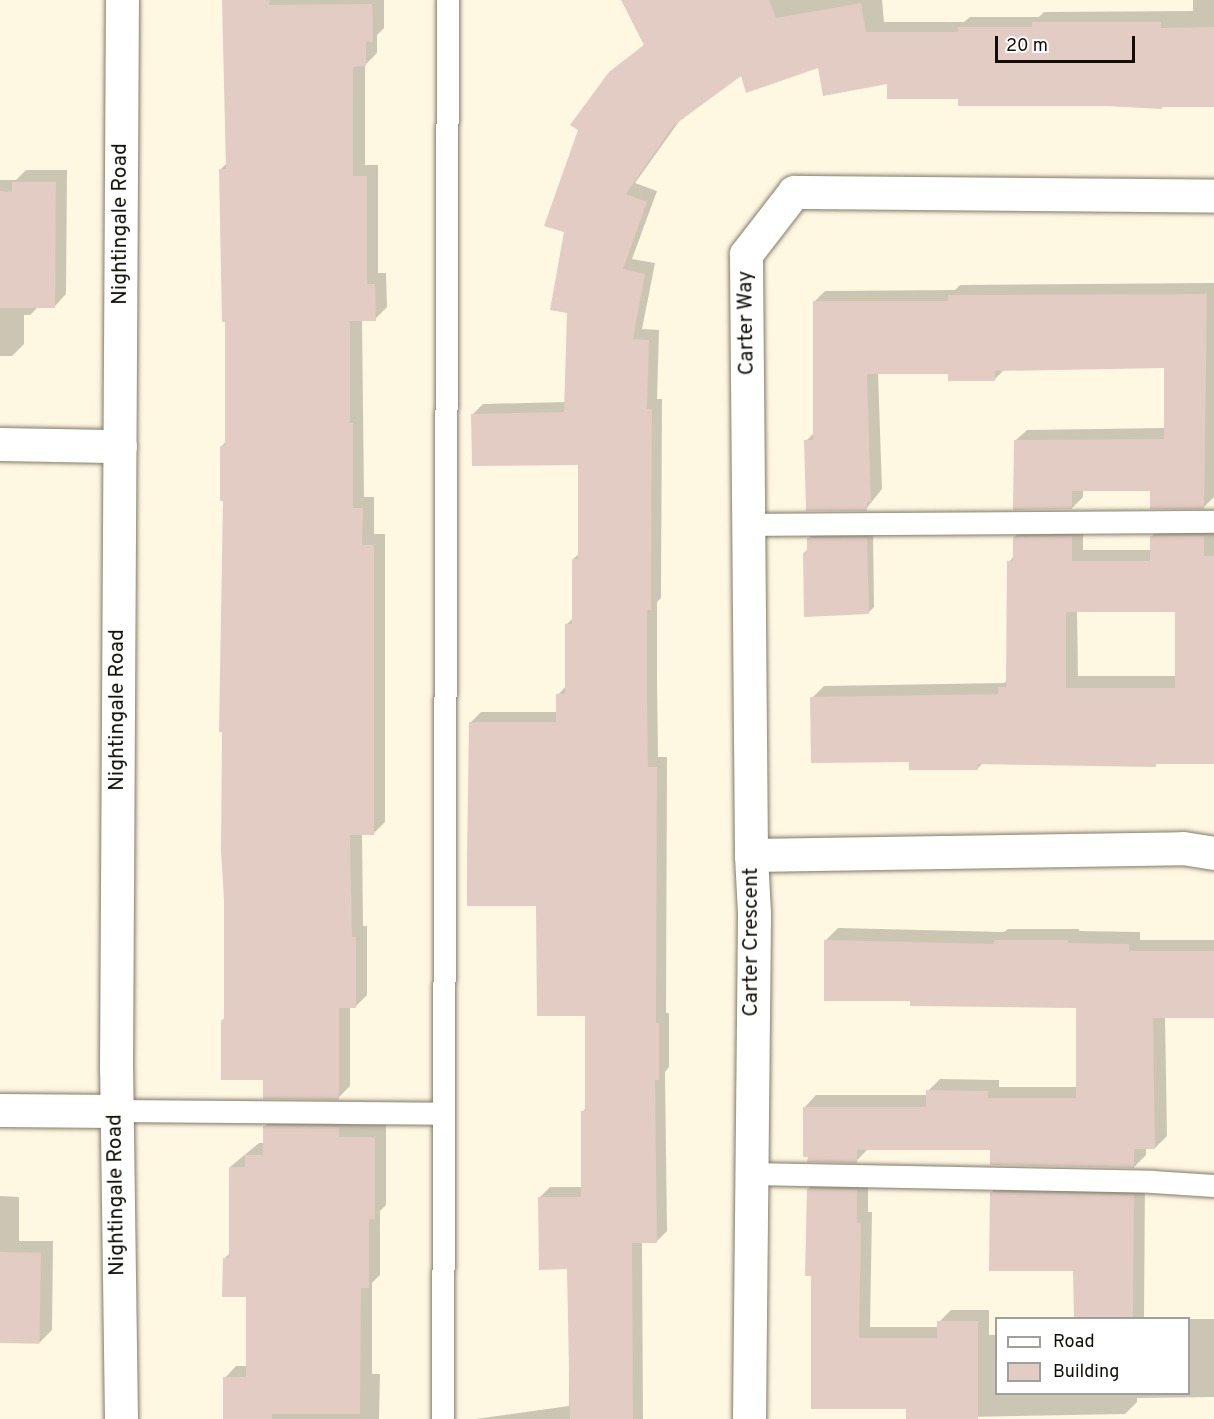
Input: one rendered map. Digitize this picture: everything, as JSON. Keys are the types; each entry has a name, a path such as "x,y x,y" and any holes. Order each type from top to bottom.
{"street":[{"name":"Nightingale Road","path":"121,1419 116,1111 122,0"},
{"name":"Carter Way","path":"751,855 747,254 794,192 1214,196"},
{"path":"0,444 120,446"},
{"name":"Carter Crescent","path":"749,1419 754,913 751,855 1183,849 1214,853"},
{"path":"0,1110 116,1111"}],"lane":[{"path":"443,1419 448,0"},
{"path":"749,525 1214,522"},
{"path":"116,1111 444,1114"},
{"path":"750,1174 1154,1182 1214,1186"}],"building":[{"path":"222,0 270,0 269,5 372,4 373,42 366,42 366,66 353,67 353,176 367,176 367,284 375,284 376,321 350,321 350,423 353,423 353,508 363,508 362,545 374,545 374,835 350,835 352,937 356,937 356,1008 339,1008 339,1100 263,1099 263,1080 221,1080 221,1020 224,1020 224,899 221,851 222,732 219,732 223,501 220,501 220,446 225,446 225,322 222,322 219,169 226,169"},
{"path":"621,0 769,0 776,18 861,3 866,32 958,32 958,27 1032,27 1032,22 1161,22 1161,28 1214,27 1214,107 1162,107 1162,109 1106,106 958,106 958,99 887,99 887,84 823,96 818,68 746,93 741,76 673,126 626,194 647,202 623,269 645,274 633,339 649,340 647,409 652,409 651,610 647,610 647,694 648,767 657,767 656,1023 659,1023 659,1080 655,1080 657,1243 632,1243 633,1419 570,1419 567,1269 539,1270 538,1197 581,1197 581,1111 585,1111 585,1016 537,1016 536,906 467,906 467,859 469,722 556,722 556,694 565,694 565,624 572,624 572,559 578,559 578,465 472,466 471,414 564,412 567,313 550,310 564,232 544,226 578,130 570,125 609,72 644,45"},
{"path":"12,182 56,182 55,308 0,308 0,191 12,192"},
{"path":"1207,294 1204,509 1150,509 1150,491 1072,491 1072,509 1013,510 1014,440 1164,439 1164,368 995,371 995,381 948,381 948,374 867,374 871,502 867,502 867,511 806,511 804,440 813,440 813,301 948,301 948,295"},
{"path":"1072,536 1072,561 1150,561 1150,536 1204,536 1204,556 1214,556 1214,764 1156,764 1156,767 978,764 978,770 909,770 909,762 811,763 810,697 998,694 998,687 1006,687 1007,561 1013,561 1013,537","holes":["1066,612 1175,612 1175,688 1066,688"]},
{"path":"807,538 867,538 869,614 804,617 803,553 807,552"},
{"path":"824,940 994,944 994,940 1068,940 1068,943 1129,944 1129,951 1214,951 1214,1018 1153,1018 1155,1149 1134,1149 1134,1168 990,1165 990,1150 857,1150 857,1163 807,1162 808,1157 803,1157 803,1107 926,1107 926,1090 988,1091 988,1098 1076,1098 1076,1008 910,1006 910,1001 824,1001"},
{"path":"263,1126 339,1127 339,1137 375,1137 375,1219 369,1219 369,1288 361,1288 360,1414 272,1414 272,1419 223,1419 223,1377 246,1377 246,1297 222,1297 223,1258 229,1258 229,1167 245,1167 245,1155 263,1155"},
{"path":"807,1189 857,1190 857,1223 861,1223 859,1338 937,1338 937,1321 978,1321 978,1419 906,1419 906,1409 811,1409 811,1276 805,1276"},
{"path":"990,1192 1134,1195 1133,1317 1074,1317 1073,1271 989,1271"},
{"path":"0,1252 41,1253 39,1344 0,1343"}]}
